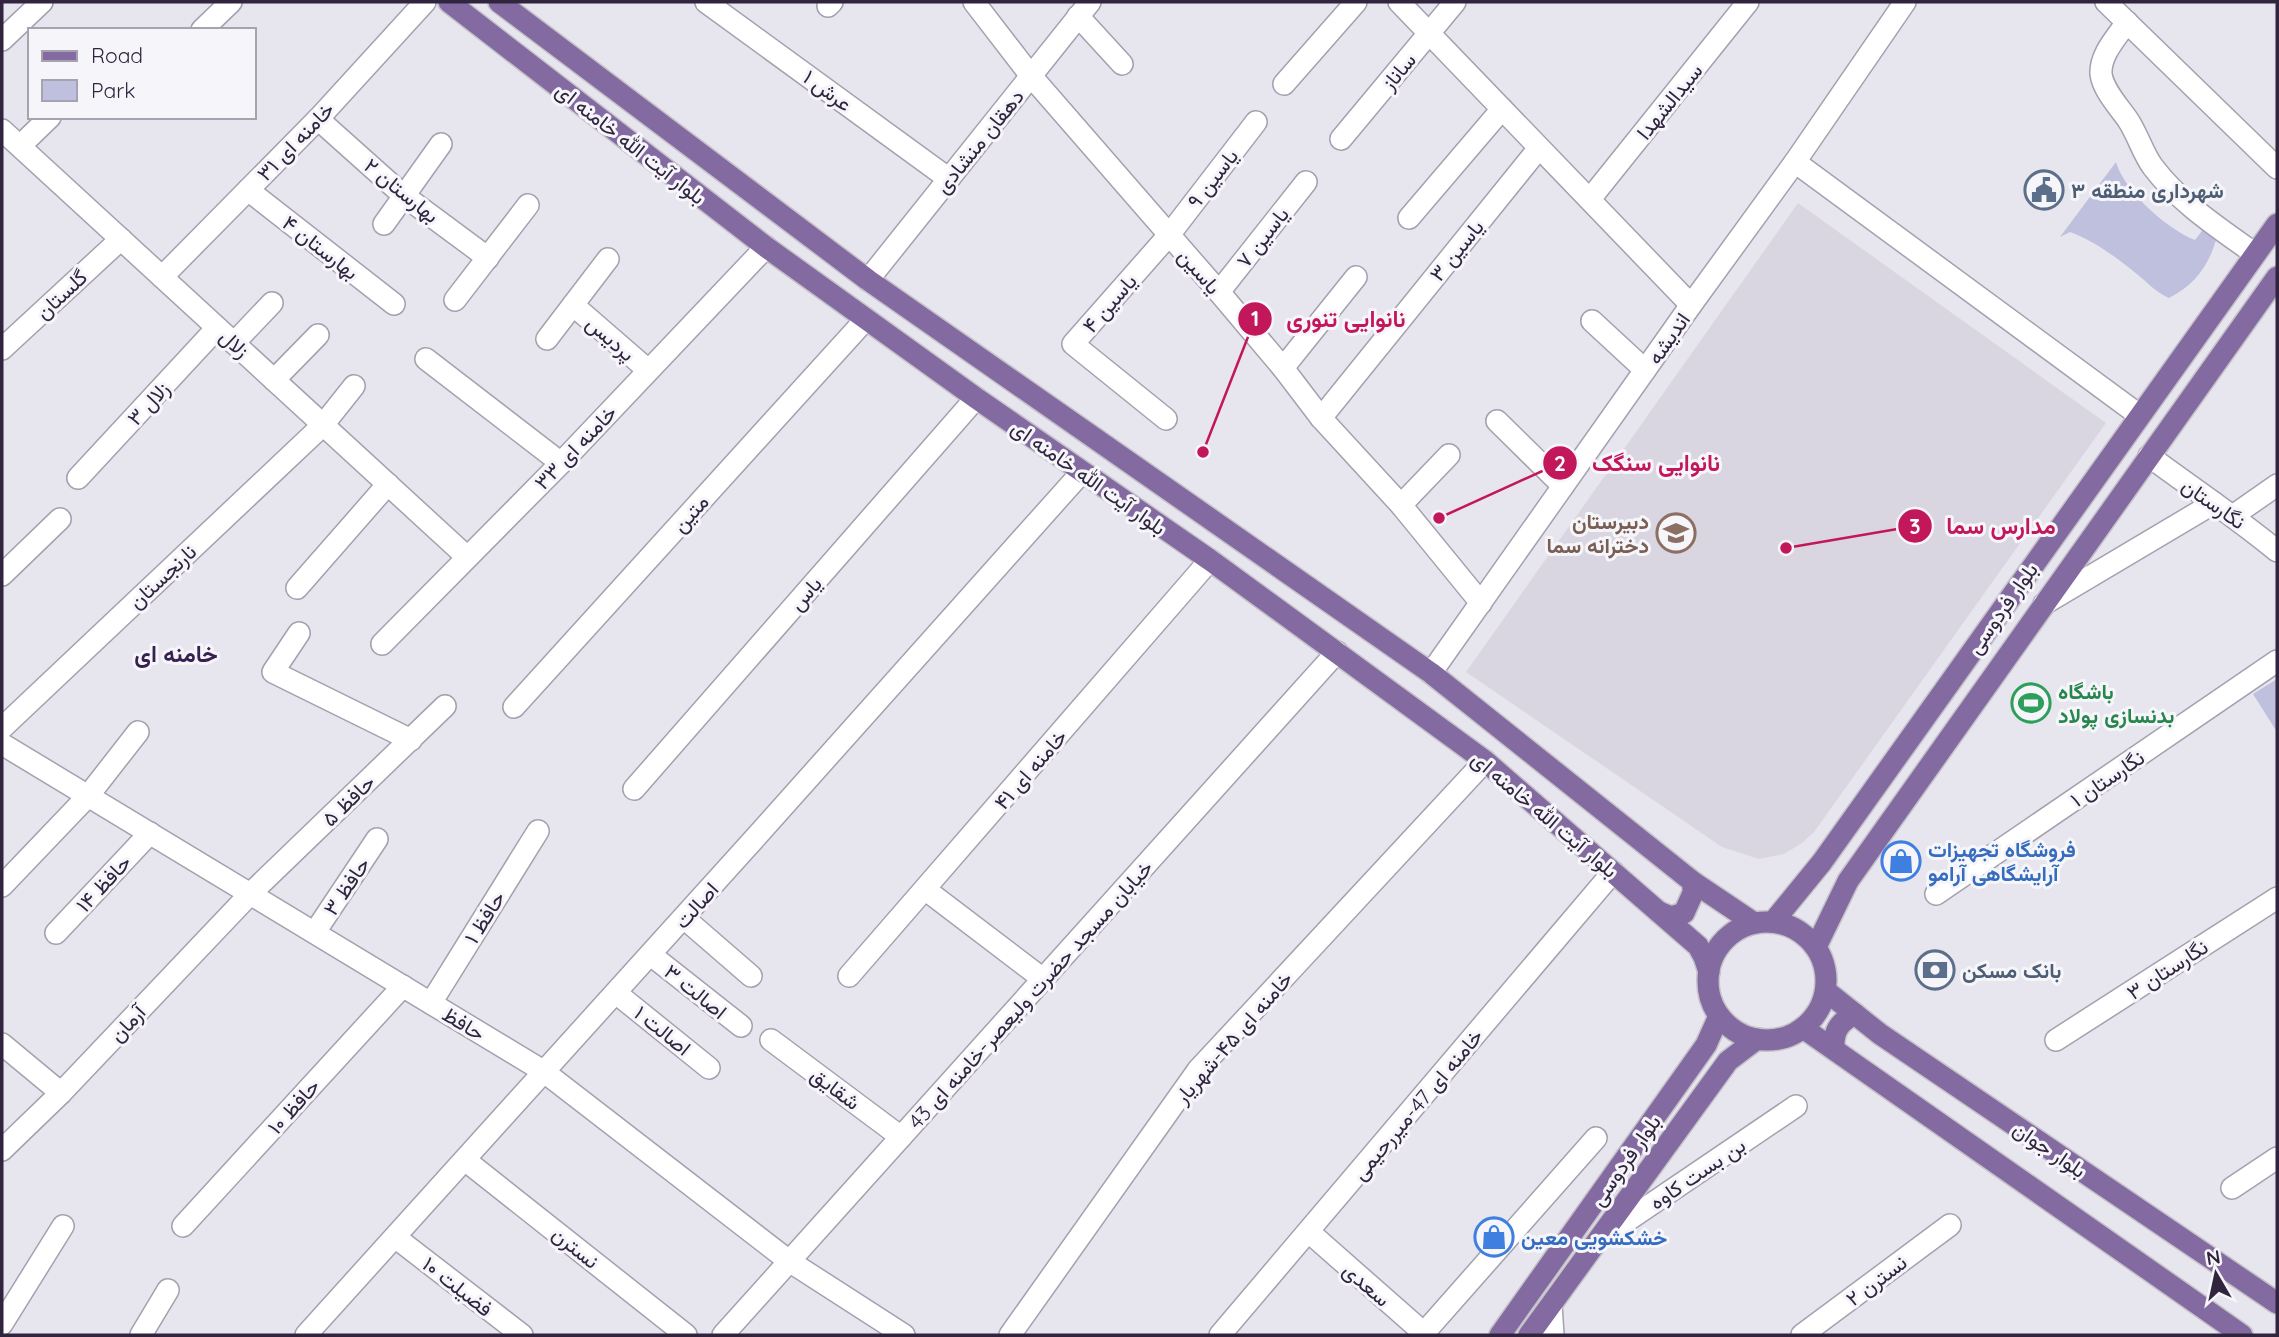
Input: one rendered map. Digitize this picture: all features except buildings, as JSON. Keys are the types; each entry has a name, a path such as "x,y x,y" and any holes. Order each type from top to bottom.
{"main road":[{"name":"بلوار آیت الله خامنه ای","path":"449,2 766,247 975,398 1210,560 1485,761 1698,946 1709,972"},
{"name":"بلوار آیت الله خامنه ای","path":"499,2 868,280 1431,673 1693,882 1763,923"},
{"name":"بلوار فردوسی","path":"1763,923 1822,862 2277,224"},
{"name":"بلوار فردوسی","path":"1816,947 1848,881 2277,277"},
{"path":"1659,912 1671,917 1684,912 1693,893 1693,882"},
{"path":"1763,923 1793,928 1816,947 1825,968 1826,991 1818,1012 1803,1028 1777,1039 1757,1039 1736,1031 1719,1016 1710,995 1711,960 1724,941 1742,927 1763,923"},
{"name":"بلوار جوان","path":"1826,991 1880,1034 2277,1303"},
{"path":"1834,1049 1833,1038 1837,1027 1844,1019 1855,1014"},
{"name":"بلوار فردوسی","path":"1500,1335 1706,1045 1719,1016"},
{"name":"بلوار جوان","path":"1803,1028 2242,1335"},
{"name":"بلوار فردوسی","path":"1529,1335 1728,1061 1757,1039"}],"street":[{"path":"2,40 42,2"},
{"path":"204,28 231,2"},
{"name":"خامنه ای ۳۱","path":"162,276 318,119 425,2"},
{"name":"عرش ۱","path":"706,2 949,179"},
{"name":"یاسین","path":"974,2 1031,76 1219,292 1321,418 1401,505 1481,603"},
{"path":"1284,84 1356,2"},
{"path":"1399,2 1691,305"},
{"name":"ساناز","path":"1341,139 1455,2"},
{"name":"سیدالشهدا","path":"1590,199 1748,2"},
{"name":"اندیشه","path":"1431,673 1795,162 1905,2"},
{"path":"2106,2 2277,168"},
{"path":"1084,9 1122,64"},
{"name":"دهقان منشادی","path":"868,280 1084,9"},
{"path":"2127,22 2107,50 2102,63 2101,76 2106,88 2130,122 2151,165 2164,180 2205,218 2255,254"},
{"path":"1409,218 1502,109"},
{"path":"7,136 45,119"},
{"name":"بهارستان ۲","path":"318,119 403,195 488,258"},
{"name":"یاسین ۹","path":"1169,234 1256,122"},
{"name":"زلال","path":"7,136 467,557"},
{"path":"384,224 441,144"},
{"name":"یاسین ۳","path":"1321,418 1539,148"},
{"path":"1795,162 2139,415"},
{"name":"یاسین ۷","path":"1219,292 1306,182"},
{"name":"بهارستان ۴","path":"248,190 394,304"},
{"path":"454,300 528,205"},
{"name":"یاسین ۴","path":"1166,419 1073,344 1169,234"},
{"name":"گلستان","path":"2,349 121,239"},
{"name":"خامنه ای ۳۳","path":"382,644 561,463 766,247"},
{"path":"547,339 608,259"},
{"path":"1283,368 1356,277"},
{"path":"234,343 272,303"},
{"name":"پردیس","path":"573,305 648,370"},
{"name":"متین","path":"514,707 866,319"},
{"path":"1592,321 1645,370"},
{"name":"۳ زلال","path":"78,478 218,328"},
{"path":"274,380 318,335"},
{"path":"426,359 561,463"},
{"name":"نارنجستان","path":"2,728 323,425 354,386"},
{"name":"یاس","path":"634,789 975,398"},
{"path":"1497,421 1563,486"},
{"path":"1401,505 1449,455"},
{"name":"نگارستان","path":"2149,456 2234,515 2277,551"},
{"name":"اصالت","path":"306,1335 651,955 1082,472"},
{"path":"297,588 388,485"},
{"path":"2234,515 2277,485"},
{"path":"2044,604 2214,503"},
{"path":"2,575 60,519"},
{"name":"خامنه ای ۴۱","path":"849,976 1210,560"},
{"path":"299,633 273,671 411,740"},
{"name":"خیابان مسجد حضرت ولیعصر-خامنه ای 43","path":"723,1335 1337,652"},
{"name":"نگارستان ۱","path":"1936,894 2277,661"},
{"name":"حافظ ۵","path":"250,894 445,706"},
{"path":"2,886 88,796 138,732"},
{"name":"حافظ","path":"2,744 543,1071 789,1261 904,1335"},
{"name":"خامنه ای ۴۵-شهریار","path":"1010,1335 1198,1070 1485,761"},
{"name":"حافظ ۱","path":"431,1003 538,831"},
{"name":"حافظ ۱۴","path":"56,933 150,834"},
{"name":"حافظ ۳","path":"314,932 377,839"},
{"name":"خامنه ای 47-میررحیمی","path":"1220,1335 1613,872"},
{"path":"926,890 1043,979"},
{"name":"آرمان","path":"2,1150 61,1093 250,894"},
{"name":"نگارستان ۳","path":"2056,1040 2277,898"},
{"path":"684,918 751,976"},
{"name":"اصالت ۳","path":"651,955 741,1026"},
{"name":"حافظ ۱۰","path":"183,1226 403,986"},
{"name":"اصالت ۱","path":"616,993 709,1068"},
{"name":"شقایق","path":"771,1040 901,1137"},
{"path":"2,1044 61,1093"},
{"name":"بن بست کاوه","path":"1598,1240 1796,1105"},
{"path":"1425,1334 1596,1138"},
{"path":"2232,1188 2277,1157"},
{"name":"نسترن","path":"465,1160 686,1335"},
{"name":"نسترن ۲","path":"1802,1335 1950,1225"},
{"path":"2,1324 63,1226"},
{"name":"سعدی","path":"1309,1232 1425,1334"},
{"name":"فضیلت ۱۰","path":"395,1237 522,1335"},
{"path":"141,1335 168,1290"},
{"path":"1551,1305 1553,1335"}],"shaded area":[{"path":"1798,203 2106,423 1814,832 1784,854 1759,859 1722,847 1466,672"}],"green space":[{"path":"2116,162 2137,197 2172,227 2195,240 2205,227 2217,236 2200,273 2186,287 2169,298 2114,256 2088,240 2070,232 2060,237"},
{"path":"2277,679 2277,732 2253,694"}],"place":[{"name":"شهرداری منطقه ۳","path":"2044,190"},
{"name":"نانوایی تنوری","path":"1203,452"},
{"name":"نانوایی سنگک","path":"1439,518"},
{"name":"دبیرستان دخترانه سما","path":"1676,533"},
{"name":"مدارس سما","path":"1786,548"},
{"name":"باشگاه بدنسازی پولاد","path":"2031,703"},
{"name":"فروشگاه تجهیزات آرایشگاهی آرامو","path":"1901,861"},
{"name":"بانک مسکن","path":"1935,970"},
{"name":"خشکشویی معین","path":"1494,1237"}],"district":[{"name":"خامنه ای","path":"176,653"}]}
